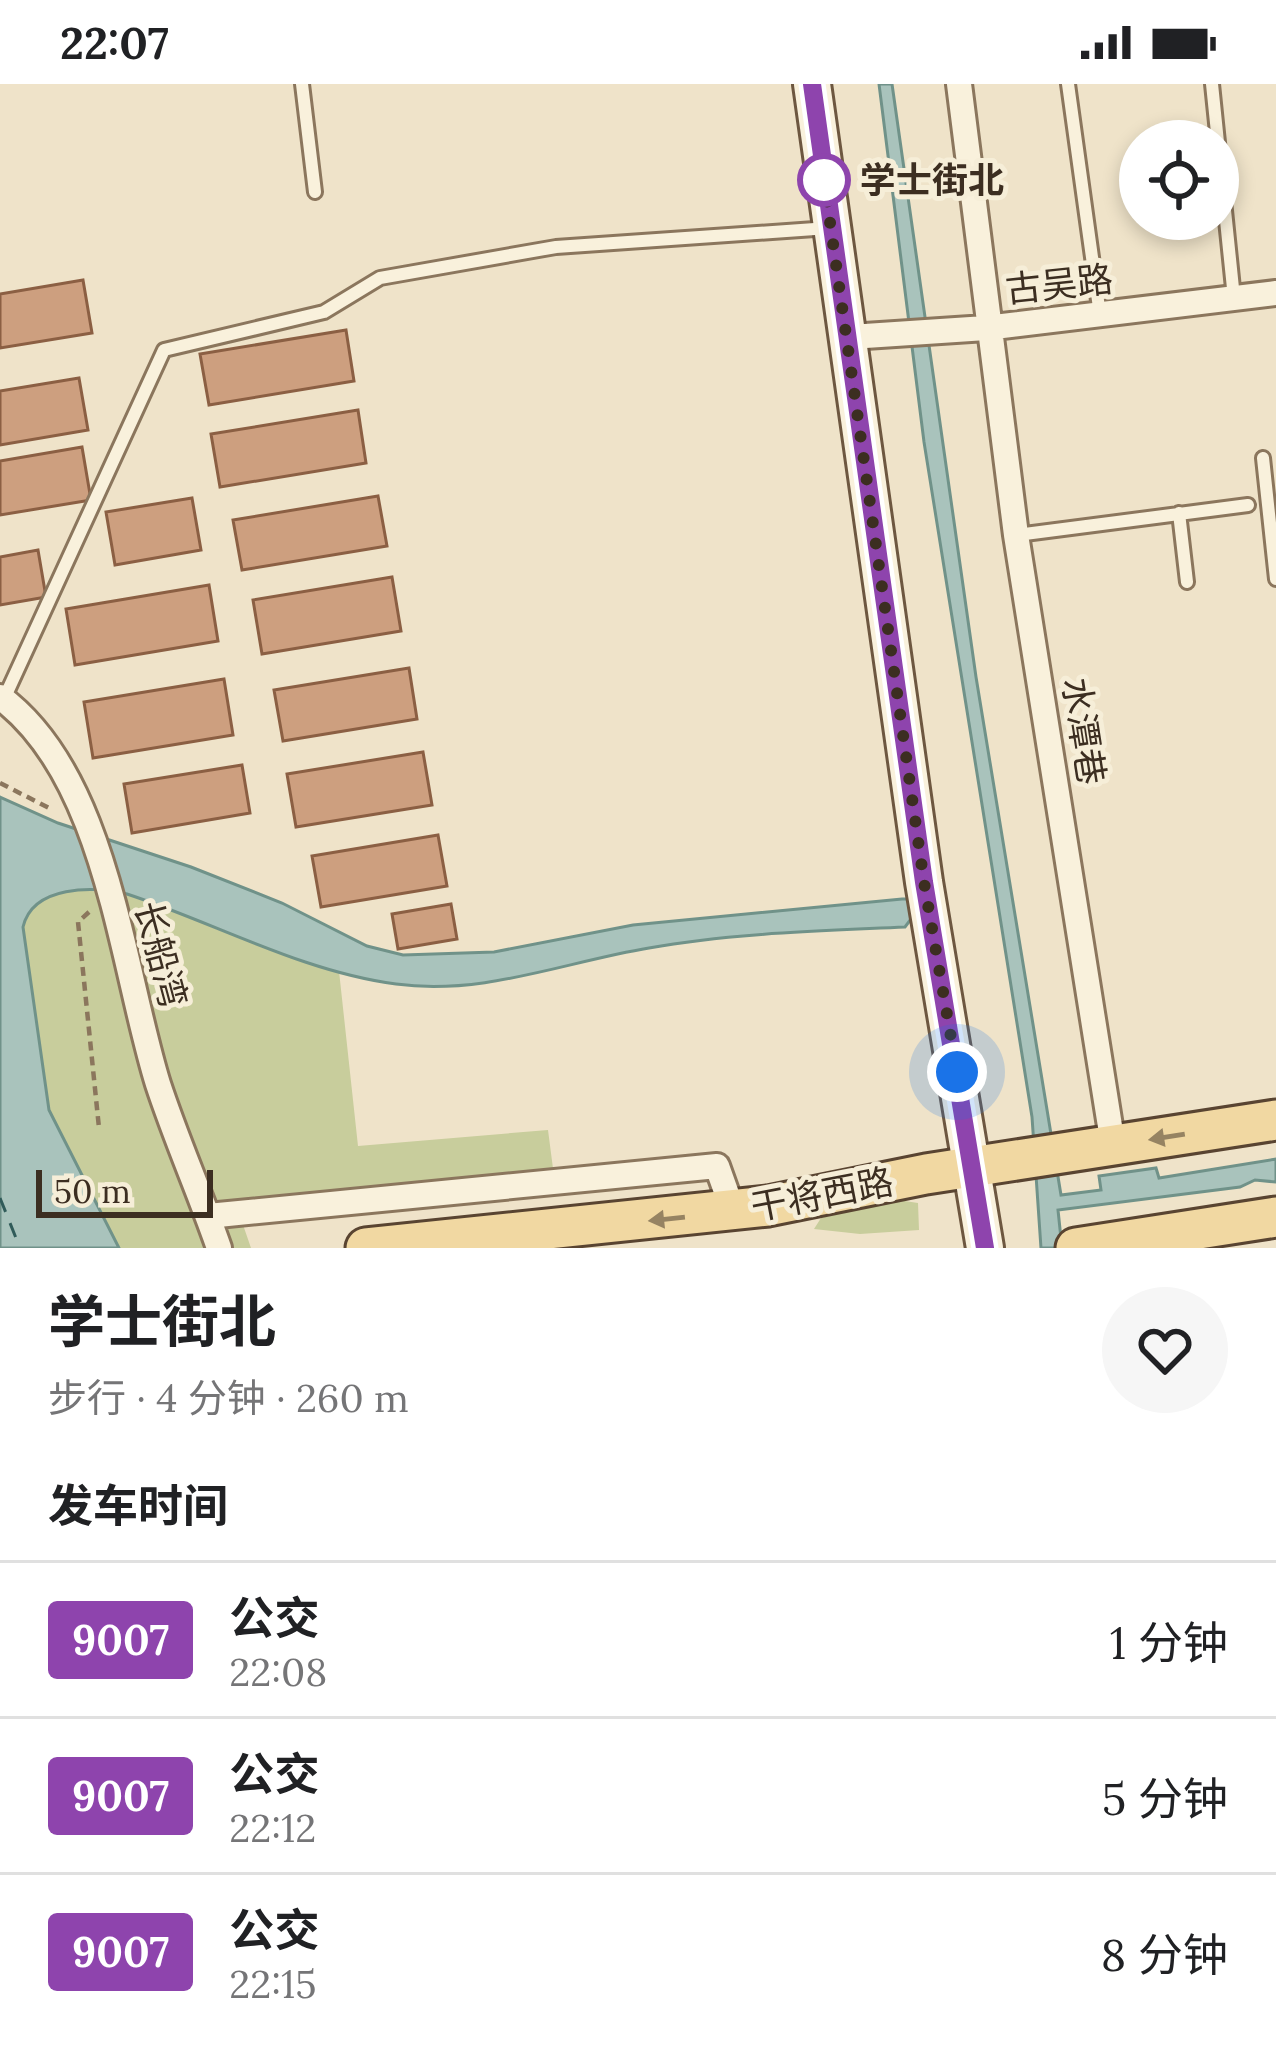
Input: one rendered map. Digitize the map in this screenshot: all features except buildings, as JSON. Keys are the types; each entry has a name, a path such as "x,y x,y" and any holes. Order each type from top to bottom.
{"main road":[{"name":"干将西路","path":"366,1248 733,1211 973,1167 1276,1120"},
{"path":"1076,1248 1276,1217"}],"street":[{"path":"812,84 830,228 863,336 924,882 985,1248"},
{"name":"水潭巷","path":"959,84 986,328 1016,535 1113,1145"},
{"name":"古吴路","path":"863,336 986,328 1276,293"},
{"name":"长船湾","path":"2,698 40,740 75,811 158,1084 219,1248"},
{"path":"208,1216 717,1166 733,1211"}],"lane":[{"path":"302,84 315,192"},
{"path":"1068,84 1100,316"},
{"path":"1212,84 1234,298"},
{"path":"2,698 164,350 324,312 380,278 556,247 830,228"},
{"path":"1263,458 1276,579"},
{"path":"1016,535 1248,505"},
{"path":"1179,513 1187,583"}],"path":[{"path":"0,783 41,808 75,811"},
{"path":"99,1128 78,922 102,903"}],"green space":[{"path":"79,890 127,894 339,971 358,1146 548,1130 555,1184 241,1219 251,1248 119,1248 49,1110 23,928 36,905"},
{"path":"898,1200 918,1203 919,1230 860,1234 814,1229 821,1218"}],"water":[{"path":"879,84 892,84 976,677 1061,1195 1101,1190 1099,1176 1156,1168 1159,1178 1276,1159 1276,1182 1255,1180 1240,1187 1058,1210 1062,1248 1041,1248 1032,1117 924,442"},
{"path":"0,797 58,823 282,903 367,946 403,955 494,952 633,925 902,899 909,899 911,919 905,927 680,943 492,982 428,986 327,969 127,894 82,890 51,896 29,913 23,927 49,1110 119,1248 0,1248"}],"ferry route":[{"path":"0,1198 20,1248"}],"bus line":[{"name":"9007","path":"812,84 924,882 985,1248"}],"place":[{"name":"学士街北","path":"824,180"}],"route":[{"path":"824,180 924,882 957,1072"}]}
